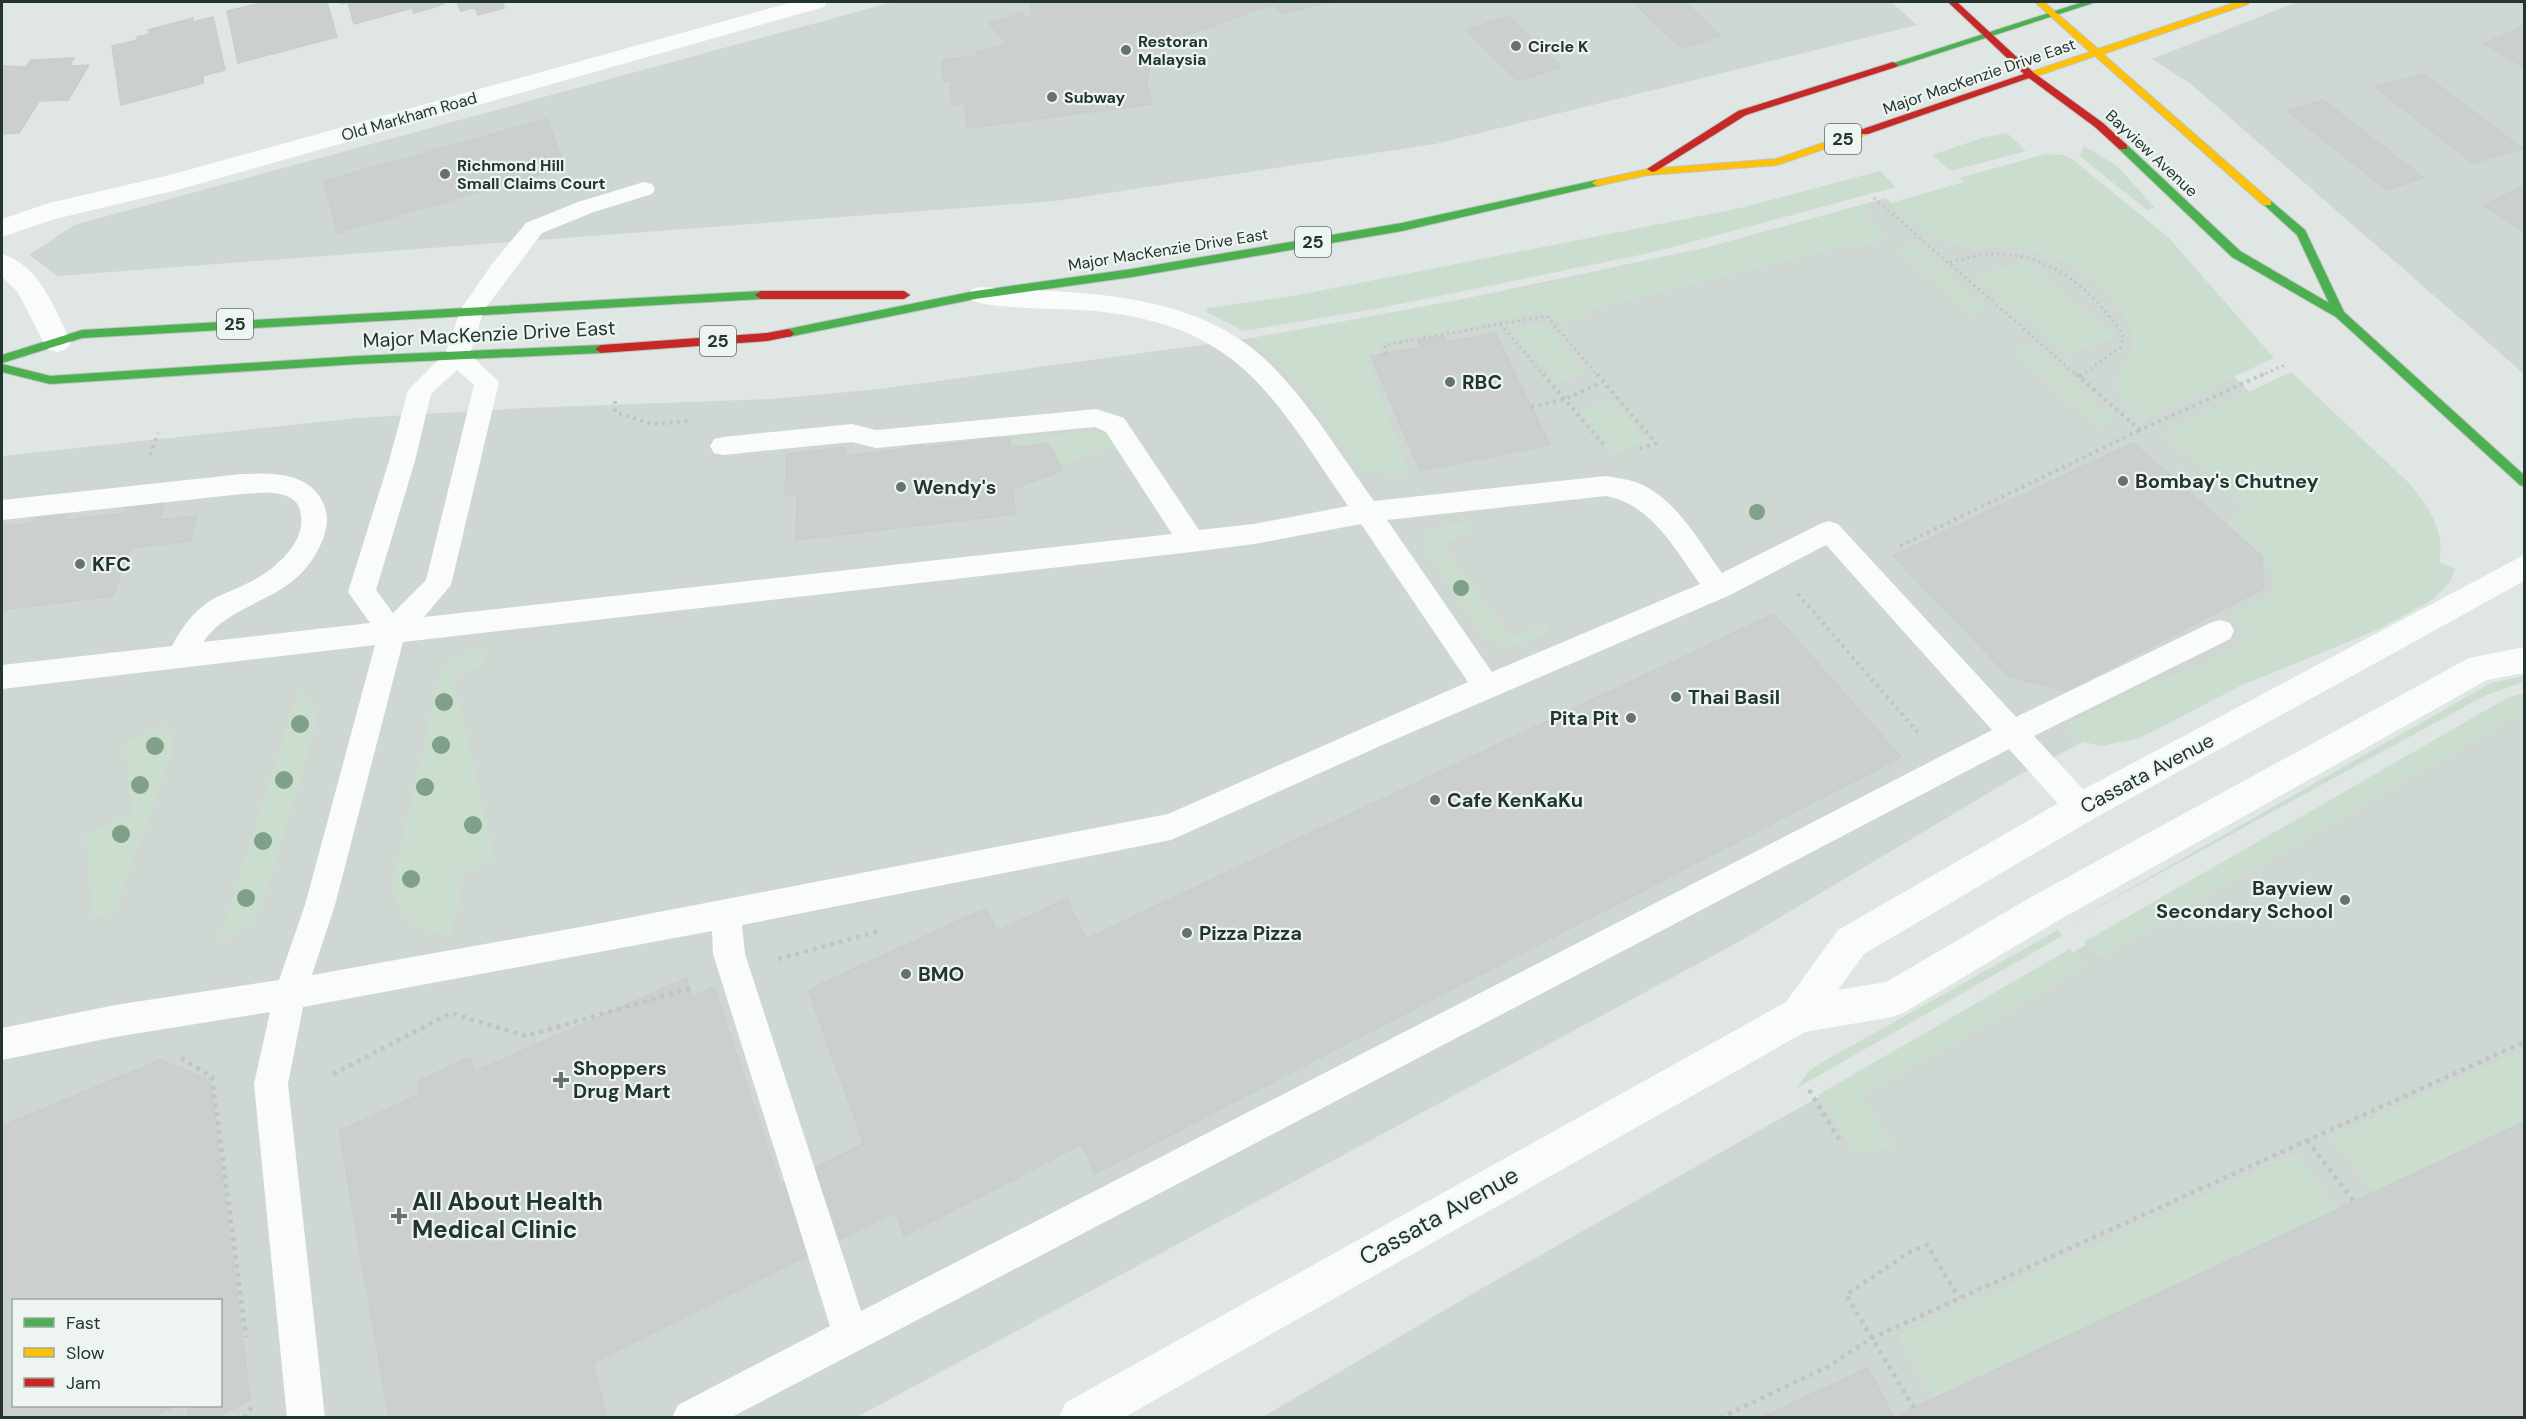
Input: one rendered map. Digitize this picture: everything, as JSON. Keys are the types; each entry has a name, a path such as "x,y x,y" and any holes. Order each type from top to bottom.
{"main road":[{"name":"Bayview Avenue","path":"1952,2 2031,75 2099,125 2236,254 2340,314 2524,482"},
{"name":"Bayview Avenue","path":"2039,2 2301,233 2340,314"},
{"name":"Major MacKenzie Drive East","path":"1648,172 1742,113 2091,2"},
{"name":"Major MacKenzie Drive East","path":"2,368 50,380 358,360 565,352 767,338 975,295 1132,273 1402,227 1648,172 1777,162 2245,2"},
{"name":"Major MacKenzie Drive East","path":"2,359 82,334 473,309 741,295 975,295"}],"street":[{"name":"Old Markham Road","path":"2,228 39,215 172,183 816,2"},
{"path":"2,241 39,215"},
{"path":"2,263 28,285 57,342"},
{"name":"Cassata Avenue","path":"1799,1015 1851,942 2081,808 2524,567"},
{"name":"Cassata Avenue","path":"1080,1418 1799,1015 1892,999 2046,908 2480,668 2524,660"}],"lane":[{"path":"392,632 362,592 402,461 420,390 457,356 473,309 518,245 534,228 586,207 644,189"},
{"path":"975,295 1116,305 1175,319 1222,338 1252,359 1279,389 1368,513 1488,688"},
{"path":"306,1418 271,1084 290,993 320,905 392,632 438,585 487,382 457,356"},
{"path":"723,446 852,434 876,439 1096,418 1115,425 1192,542"},
{"path":"2,510 243,484 276,483 294,489 307,498 313,508 314,523 309,541 286,571 266,587 214,612 193,632 180,658"},
{"path":"2,677 1192,542 1254,534 1368,513 1605,486 1631,491 1663,513 1718,588"},
{"path":"2,1044 115,1021 586,941 1171,827 1377,734 1718,588 1829,531 2081,808"},
{"path":"691,1418 2014,732 2220,631"},
{"path":"726,912 729,954 851,1335"}],"path":[{"path":"1874,198 2140,430"},
{"path":"1950,262 1991,254 2033,258 2076,279 2090,291 2123,335 2121,347 2079,377"},
{"path":"1385,354 1385,345 1547,316 1656,443 1636,451"},
{"path":"1500,324 1609,451"},
{"path":"1892,550 2140,430 2287,364"},
{"path":"1531,407 1565,399 1603,382"},
{"path":"333,1074 451,1013 526,1035 702,985"},
{"path":"1720,1418 1827,1367 1872,1338 2524,1042"},
{"path":"178,1057 212,1077 246,1344"},
{"path":"1809,1090 1841,1142"},
{"path":"2307,1140 2355,1203"},
{"path":"1914,1408 1846,1295 1911,1251 1927,1245 1959,1299"},
{"path":"244,1418 254,1403 252,1392"}],"shaded area":[{"path":"893,2 1891,2 1917,25 1435,144 1055,201 58,276 29,255 74,225"},
{"path":"2297,2 2524,2 2524,374 2191,84 2152,59"},
{"path":"1886,198 1891,203 2066,214 2342,481 2363,581 2081,743 2017,776 1742,940 857,1417 2,1417 2,456 357,418 525,408 772,399 880,389 1252,338 1393,314 1709,247"},
{"name":"Bayview Secondary School","path":"2522,697 2524,698 2524,1417 1261,1418 1479,1290"}],"green space":[{"path":"2007,133 2026,151 1951,171 1932,155 1985,137"},
{"path":"2084,146 2117,166 2155,208 2147,210 2080,156"},
{"path":"2046,154 2064,155 2072,159 2169,238 2274,358 2141,420 2121,396 2118,382 2122,366 2133,345 2130,327 2120,308 2098,283 2075,268 2038,252 2014,247 1969,247 1947,242 1917,226 1891,203 1964,182 1959,178"},
{"path":"1880,171 1896,187 1654,252 1380,308 1244,331 1204,311 1208,308 1293,296 1736,209"},
{"path":"1867,204 1870,207 1869,211 1862,214 1887,237 1861,247 1847,245 1591,309 1592,313 1562,324 1549,311 1381,344 1379,349 1381,355 1367,359 1367,363 1409,473 1387,475 1374,470 1363,474 1295,378 1252,338 1529,287 1709,247"},
{"path":"1912,244 1987,309 1972,315 1898,250"},
{"path":"2023,260 2116,337 2067,354 1977,278"},
{"path":"1543,322 1586,372 1557,383 1514,332"},
{"path":"2028,344 2115,420 2098,427 2012,351"},
{"path":"2291,372 2416,492 2429,510 2438,529 2439,562 2455,569 2450,582 2432,600 2377,630 2240,686 2140,738 2101,746 2076,740 2069,730 2070,723 2151,682 2195,668 2251,639 2227,617 2273,593 2273,567 2263,565 2262,556 2224,523 2249,509 2162,433"},
{"path":"1611,400 1647,441 1616,453 1581,412"},
{"path":"1088,433 1104,435 1119,444 1060,465 1048,443 1011,448 1010,440"},
{"path":"1467,522 1474,526 1470,532 1441,544 1511,638 1544,624 1549,626 1549,632 1516,645 1505,646 1482,635 1425,550 1425,542 1432,531"},
{"path":"471,650 482,650 486,655 480,666 453,676 495,859 455,876 460,894 451,935 429,931 412,922 399,907 392,886 440,675 450,662"},
{"path":"2524,676 2524,682 2486,695 2069,923 2491,683"},
{"path":"298,691 309,697 314,707 314,732 265,896 252,921 219,943"},
{"path":"2524,693 2524,711 2099,958 2084,942 2507,698"},
{"path":"169,725 173,745 171,757 117,905 108,916 96,917 92,912 86,834 132,816 125,742"},
{"path":"2058,930 2062,936 1797,1088 1808,1072 1821,1063"},
{"path":"2070,949 2085,966 1860,1097 1893,1145 1877,1151 1855,1152 1818,1095"},
{"path":"2524,1049 2524,1122 2375,1193 2332,1137"},
{"path":"2296,1154 2339,1210 1934,1400 1898,1336"}],"building":[{"path":"266,2 327,2 337,37 238,63 227,11"},
{"path":"348,2 443,2 444,4 414,13 412,8 354,24"},
{"path":"457,2 503,2 504,8 478,15 476,9 472,8 461,11"},
{"path":"1030,2 1330,2 1283,14 1274,4 1172,40 1149,69 1147,87 1152,104 967,128 965,103 952,105 950,81 943,81 942,60 978,56 977,52 1007,44 989,23 1022,13 1026,18 1033,16"},
{"path":"1633,2 1684,2 1721,36 1681,48"},
{"path":"1509,16 1561,67 1518,81 1466,30"},
{"path":"213,17 225,70 202,76 204,83 121,105 112,46 138,40 137,37 149,34 148,30 193,18 193,22"},
{"path":"2524,26 2524,67 2484,43"},
{"path":"74,58 69,66 89,65 68,100 39,101 19,133 2,134 2,66 26,67 31,60"},
{"path":"2424,74 2523,149 2473,163 2375,87"},
{"path":"2323,100 2424,178 2387,190 2287,111"},
{"name":"Richmond Hill Small Claims Court","path":"547,119 565,167 337,233 324,181"},
{"path":"2524,186 2524,232 2484,205"},
{"name":"RBC","path":"1495,333 1550,445 1420,471 1371,356 1421,347 1418,341 1431,338 1444,336 1447,342"},
{"name":"Wendy's","path":"999,435 1000,439 1010,438 1011,448 1048,443 1063,470 1013,489 1015,514 796,540 797,494 785,496 787,454 845,447 845,456 906,449 906,445 923,443 923,448 983,440 983,437"},
{"path":"2133,443 2262,556 2264,588 2065,691 2010,677 1893,556"},
{"path":"164,502 159,520 197,516 190,541 130,548 113,596 2,610 2,527 33,523 36,515 68,511 65,520 124,513 127,505"},
{"path":"1774,614 1901,757 1095,1174 1082,1144 904,1236 895,1212 593,1363 607,1418 389,1418 339,1131 421,1094 418,1081 470,1057 474,1072 687,978 692,997 714,987 780,1185 864,1144 808,990 986,908 997,931 1067,899 1086,939"},
{"path":"160,1060 210,1080 250,1400 216,1418 189,1418 187,1407 222,1407 222,1299 12,1299 12,1407 174,1407 151,1418 2,1418 2,1126"},
{"path":"2524,1122 2524,1418 1897,1418 1914,1408"},
{"path":"1868,1368 1894,1418 1760,1418"}],"traffic: fast":[{"path":"1893,65 2091,2"},
{"path":"2123,147 2236,254 2340,314 2524,482"},
{"path":"788,333 975,295 1132,273 1402,227 1597,183"},
{"path":"2267,203 2301,233 2340,314"},
{"path":"2,359 82,334 761,295"},
{"path":"2,368 50,380 358,360 601,349"}],"traffic: slow":[{"path":"2039,2 2267,203"},
{"path":"2025,77 2245,2"},
{"path":"1597,183 1648,172 1777,162 1864,132"}],"traffic: jam":[{"path":"1952,2 2031,75 2099,125 2123,147"},
{"path":"1652,169 1742,113 1893,65"},
{"path":"1864,132 2025,77"},
{"path":"761,295 904,295"},
{"path":"601,349 767,337 788,333"}],"place":[{"name":"Circle K","path":"1516,46"},
{"name":"Restoran Malaysia","path":"1126,50"},
{"name":"Subway","path":"1052,97"},
{"name":"Richmond Hill Small Claims Court","path":"445,174"},
{"name":"RBC","path":"1450,382"},
{"name":"Bombay's Chutney","path":"2123,481"},
{"name":"Wendy's","path":"901,487"},
{"name":"KFC","path":"80,564"},
{"name":"Thai Basil","path":"1676,697"},
{"name":"Pita Pit","path":"1631,718"},
{"name":"Cafe KenKaKu","path":"1435,800"},
{"name":"Bayview Secondary School","path":"2345,900"},
{"name":"Pizza Pizza","path":"1187,933"},
{"name":"BMO","path":"906,974"},
{"name":"Shoppers Drug Mart","path":"561,1080"},
{"name":"All About Health Medical Clinic","path":"399,1216"}]}
